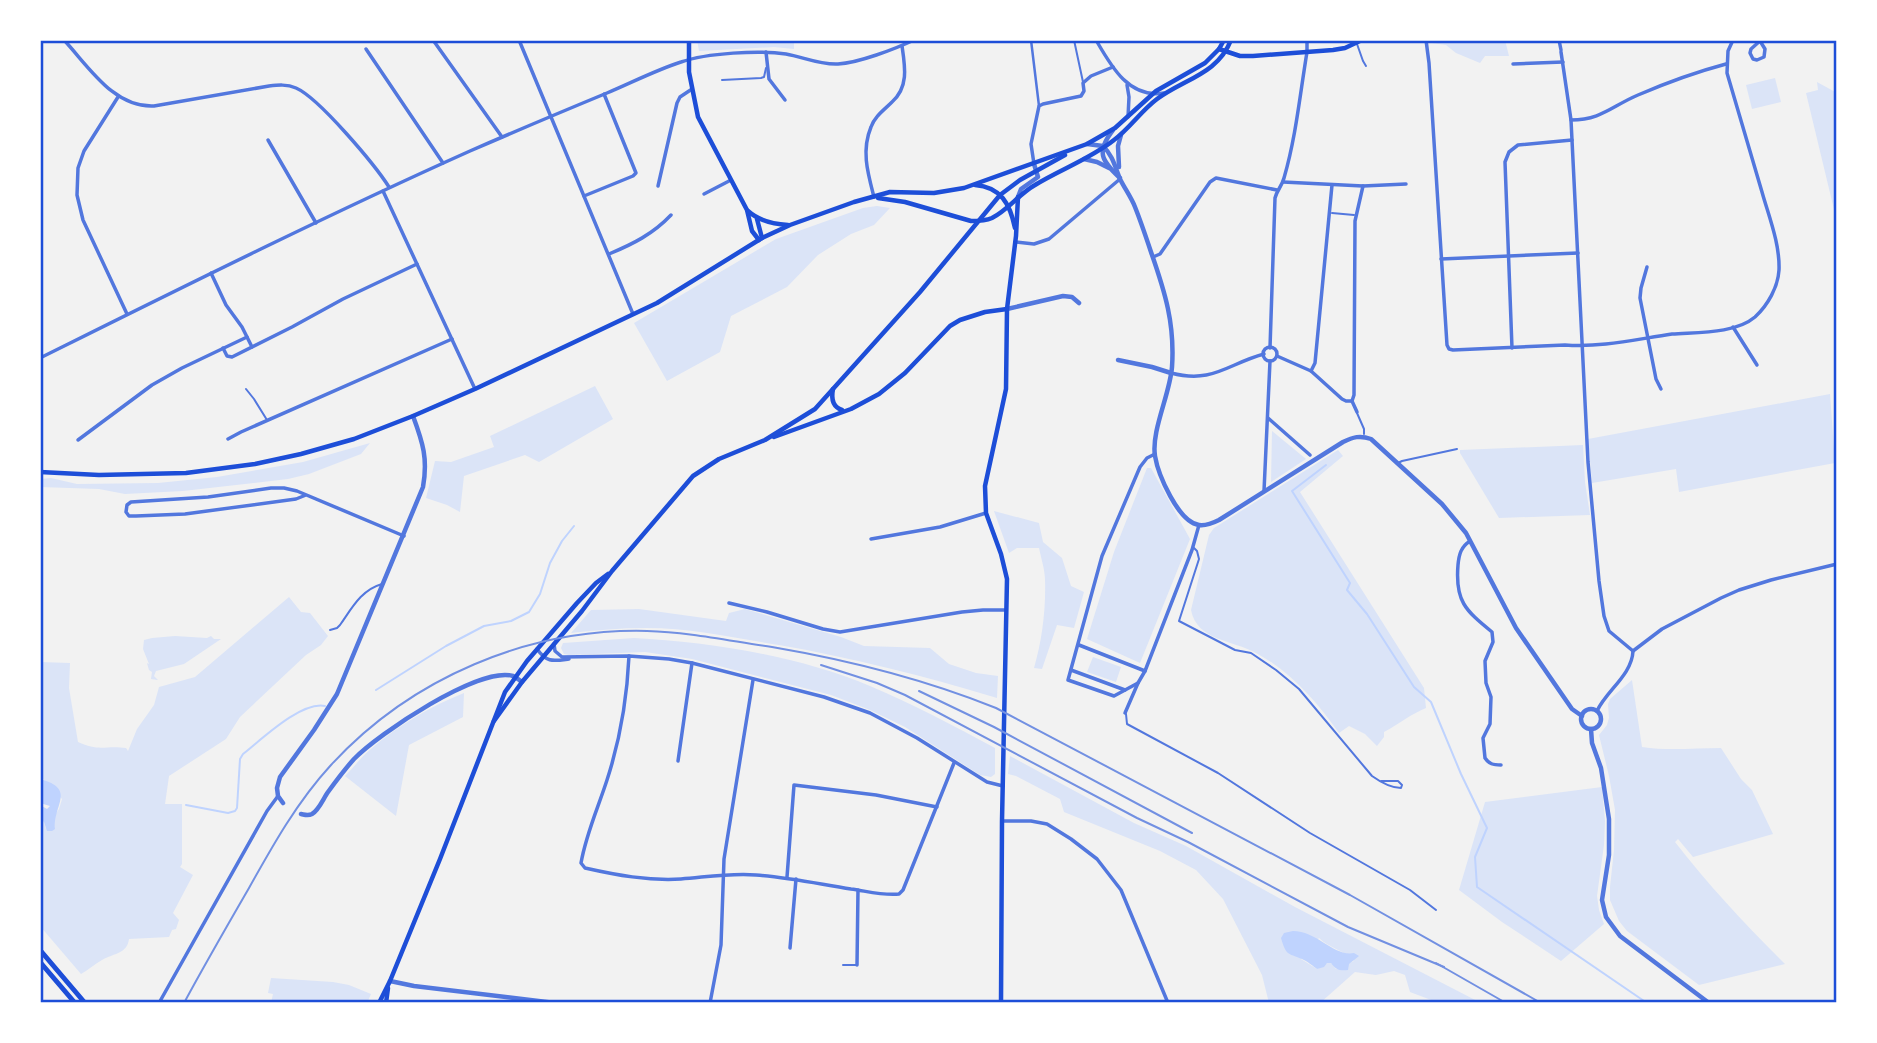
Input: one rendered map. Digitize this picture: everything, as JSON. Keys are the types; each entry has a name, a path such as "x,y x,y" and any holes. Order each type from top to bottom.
{"highway":[{"path":"40,950 85,1003"},
{"path":"40,962 75,1003"}],"main road":[{"path":"689,40 688,60 692,89 702,128 747,210 752,231 761,239"},
{"path":"40,472 149,475 222,469 301,454 354,439 475,389 657,303 761,239 790,225 854,202 893,192 940,192 971,186 1087,144 1115,128 1153,94 1198,68 1212,57 1224,40"},
{"path":"874,197 978,221 991,218 1037,183 1083,159 1121,134 1168,92 1200,75 1217,62 1231,40"},
{"path":"1219,49 1242,57 1345,48 1359,42"},
{"path":"765,440 815,408 920,292 1000,195 1020,180 1078,148"},
{"path":"971,186 991,188 1000,195 1011,214 1016,239"},
{"path":"1001,1003 1007,586 1004,567 986,513 985,486 1006,389 1007,301 1016,239 1018,197"},
{"path":"747,210 757,218 790,225"},
{"path":"757,218 761,239"},
{"path":"494,721 522,682 612,571 693,476 719,459 846,411 879,394 892,385 950,326 971,315 1007,309"},
{"path":"833,388 832,400 840,410 846,411"},
{"path":"379,1003 502,698 515,676 561,621 596,583 612,571"},
{"path":"386,1003 390,981"}],"street":[{"path":"64,40 118,97 139,106 154,106 269,86 285,85 296,88 308,95 360,149 389,187"},
{"path":"433,40 502,136"},
{"path":"519,40 634,314"},
{"path":"40,358 389,187 502,136 688,60 766,52 838,64 902,46 914,40"},
{"path":"1018,197 1021,188 1038,177 1031,144 1039,106 1031,40"},
{"path":"1096,40 1127,85 1128,117"},
{"path":"1270,348 1277,190 1283,182 1293,139 1307,40"},
{"path":"1426,40 1449,349 1565,345 1583,347 1733,327 1754,317 1776,286 1779,262 1773,229 1731,87 1727,64 1728,51 1733,40"},
{"path":"1559,40 1572,120 1588,462 1604,616 1609,631 1633,651"},
{"path":"1760,41 1764,57 1753,59 1750,53 1760,41"},
{"path":"874,197 866,167 868,137 875,118 895,100 903,87 905,70 902,46"},
{"path":"366,49 443,163"},
{"path":"766,52 769,79 785,100"},
{"path":"1513,64 1563,62"},
{"path":"1572,120 1596,117 1646,92 1727,64"},
{"path":"1039,106 1081,96 1084,91 1083,83 1091,76 1114,68"},
{"path":"1127,85 1153,94 1168,92"},
{"path":"658,186 677,103 680,97 692,89"},
{"path":"584,196 636,173 604,94"},
{"path":"118,97 84,151 78,169 77,195 83,220 127,314"},
{"path":"1115,128 1103,147 1104,159 1120,179"},
{"path":"1120,179 1118,151 1121,134"},
{"path":"268,140 316,223"},
{"path":"1512,348 1504,166 1509,152 1518,145 1573,140"},
{"path":"1087,144 1103,147 1111,155 1136,209 1167,298 1172,337 1171,373 1155,454 1165,484 1181,513 1199,525 1219,520 1343,442 1356,436 1364,436 1377,443 1442,504 1471,541 1526,645 1572,709 1582,716 1584,725 1591,729"},
{"path":"1083,159 1110,169"},
{"path":"1153,257 1160,254 1210,182 1216,178 1277,190"},
{"path":"1016,239 1034,244 1049,239 1120,179"},
{"path":"704,194 731,180"},
{"path":"1283,182 1363,186 1406,184"},
{"path":"1311,370 1315,363 1332,185"},
{"path":"1357,412 1352,401 1355,215 1363,186"},
{"path":"382,191 475,389"},
{"path":"609,254 645,238 671,215"},
{"path":"1441,259 1578,253"},
{"path":"223,348 229,357 417,264"},
{"path":"1647,267 1640,293 1656,379 1661,389"},
{"path":"211,273 226,305 252,347"},
{"path":"1007,309 1063,296 1072,297 1079,303"},
{"path":"1733,327 1757,365"},
{"path":"78,440 152,385 247,337"},
{"path":"228,439 452,339"},
{"path":"1118,360 1171,373 1205,376 1264,354 1266,349 1270,348"},
{"path":"1270,348 1275,350 1277,356 1311,370 1342,399 1352,401"},
{"path":"1264,354 1266,360 1270,361"},
{"path":"1270,361 1277,356"},
{"path":"1264,491 1270,361"},
{"path":"283,803 277,788 281,778 337,694 423,487 426,472 424,447 413,416"},
{"path":"1268,418 1310,455"},
{"path":"1138,683 1114,696 1068,680 1102,556 1140,467 1147,458 1155,454"},
{"path":"306,495 296,499 185,514 129,516 126,512 127,505 131,502 284,488 297,491 404,536"},
{"path":"871,539 940,527 986,513"},
{"path":"1125,713 1145,671 1199,525"},
{"path":"1471,541 1464,545 1458,556 1457,585 1459,595 1468,609 1492,632 1493,642 1485,661 1486,683 1491,697 1490,724 1483,738 1485,758 1489,764 1500,765"},
{"path":"1597,711 1630,664 1633,651 1662,629 1739,590 1837,564"},
{"path":"729,603 840,632 962,612 1006,610"},
{"path":"554,644 555,651 562,657 645,656 692,663 824,697 870,713 987,782 1003,786"},
{"path":"1079,645 1145,671"},
{"path":"537,649 543,658 552,661 581,657"},
{"path":"629,656 624,714 608,778 584,844 582,867 622,876 653,879 722,874 787,877 858,890 899,894 903,890 954,763"},
{"path":"678,761 692,663"},
{"path":"1072,670 1125,690"},
{"path":"302,814 309,815 316,811 355,758 402,720 426,706 493,677 515,676 522,682"},
{"path":"710,1003 721,944 722,874 754,678"},
{"path":"1582,716 1588,710 1597,711 1601,716 1600,723 1591,729"},
{"path":"1591,729 1609,818 1609,855 1602,901 1606,917 1620,936 1709,1003"},
{"path":"787,877 794,785 876,795 937,807"},
{"path":"159,1003 278,796"},
{"path":"1002,821 1047,824 1097,859 1121,890 1168,1003"},
{"path":"790,948 796,879"},
{"path":"858,890 858,965"},
{"path":"390,981 555,1003"}],"lane":[{"path":"1074,40 1083,83"},
{"path":"1359,42 1366,66"},
{"path":"722,80 761,78 764,77 766,67"},
{"path":"1330,213 1355,215"},
{"path":"246,389 267,421"},
{"path":"1357,412 1364,436"},
{"path":"1398,463 1457,449"},
{"path":"1193,547 1199,559 1179,621 1235,650 1251,653 1276,670 1299,689 1371,776 1381,781 1396,788 1401,788 1402,785 1398,781 1381,781"},
{"path":"330,630 340,625 368,590 383,583"},
{"path":"1125,713 1128,724 1218,773 1310,833 1410,890 1436,910"},
{"path":"843,965 858,965"}],"shaded area":[{"path":"697,40 794,40 794,49 774,47 699,51"},
{"path":"1432,40 1505,40 1509,56 1485,56 1480,63 1456,53 1446,45 1432,43"},
{"path":"1775,78 1781,102 1752,109 1746,85"},
{"path":"1817,82 1837,93 1837,222 1806,93 1818,90"},
{"path":"863,208 890,208 874,225 851,234 818,255 787,287 731,316 720,352 667,381 634,323 776,239"},
{"path":"595,386 613,419 539,462 525,455 464,476 460,512 426,498 435,461 451,462 494,447 490,436"},
{"path":"1830,394 1835,463 1679,492 1676,469 1592,483 1588,439"},
{"path":"1272,431 1306,459 1271,482"},
{"path":"370,443 361,454 288,479 183,491 125,494 99,489 40,487 40,479 51,478 77,484 158,483 217,477 303,462"},
{"path":"1583,445 1590,515 1499,518 1460,453 1460,450"},
{"path":"1338,450 1343,456 1300,492 1424,688 1426,708 1384,732 1384,737 1377,746 1365,734 1349,726 1339,733 1322,710 1291,678 1256,653 1208,634 1200,628 1191,610 1209,535 1214,528"},
{"path":"1147,468 1151,468 1190,539 1140,663 1087,639 1114,552"},
{"path":"994,511 1039,523 1043,542 1062,558 1071,586 1084,592 1074,628 1057,625 1042,669 1034,668 1045,602 1045,576 1039,548 1017,548 1009,553"},
{"path":"289,597 301,612 310,613 328,636 240,717 226,739 169,776 165,804 182,804 180,867 193,875 173,913 179,920 176,929 172,930 169,937 129,939 126,948 81,974 40,926 40,819 46,829 62,799 40,779 40,662 70,663 69,688 78,742 97,748 126,748 128,751 137,729 154,705 159,687 195,677"},
{"path":"639,609 726,621 729,613 745,609 864,646 930,648 949,664 976,673 998,676 997,698 862,662 713,634 646,628 571,633 591,610"},
{"path":"175,636 211,636 221,639 184,664 156,671 154,676 158,680 151,679 152,672 143,649 144,640"},
{"path":"634,638 754,652 842,675 902,700 995,748 995,774 991,777 980,775 905,727 831,695 692,659 645,652 569,655 564,654 561,648 563,643"},
{"path":"1093,657 1121,667 1116,682 1087,672"},
{"path":"1632,680 1642,747 1721,748 1741,779 1752,790 1773,834 1693,857 1678,839 1675,842 1728,905 1785,964 1699,985 1627,931 1619,921 1610,900 1615,810 1599,735 1607,725 1610,699"},
{"path":"464,693 463,717 409,745 396,816 345,776 368,751 404,724"},
{"path":"1010,756 1481,1003 1439,1003 1410,992 1405,975 1394,971 1376,975 1355,972 1320,1003 1269,1003 1262,975 1223,899 1196,870 1160,851 1064,812 1060,799 1008,774","holes":["1319,938 1346,954 1354,961 1336,969 1331,963 1317,969 1301,959"]},
{"path":"1602,787 1604,845 1597,896 1604,924 1561,961 1459,890 1485,802"},
{"path":"271,978 333,982 371,994 367,1003 271,1003 273,994 268,993"}],"water":[{"path":"40,779 51,783 60,793 55,829 52,831 47,831 40,819 40,805 47,809 50,806 40,803"},
{"path":"1293,931 1310,935 1339,951 1359,956 1349,964 1348,970 1338,970 1331,963 1317,969 1286,951 1281,938 1284,933"}],"waterway":[{"path":"1326,465 1292,491 1350,583 1347,590 1367,614 1414,687 1431,702 1487,828 1475,857 1477,887 1647,1003"},
{"path":"376,690 446,646 484,626 511,621 529,612 540,594 550,563 574,526"},
{"path":"186,805 228,813 235,811 240,759 243,754 293,715 315,706 325,706"}],"railway":[{"path":"184,1003 296,809 331,765 363,734 397,707 474,664 559,638 603,632 647,631 710,637 829,658 914,679 996,708 1350,895 1541,1003"},
{"path":"821,665 905,695 1348,927 1444,967"},
{"path":"919,691 994,727 1192,833"},
{"path":"1436,963 1506,1003"}]}
